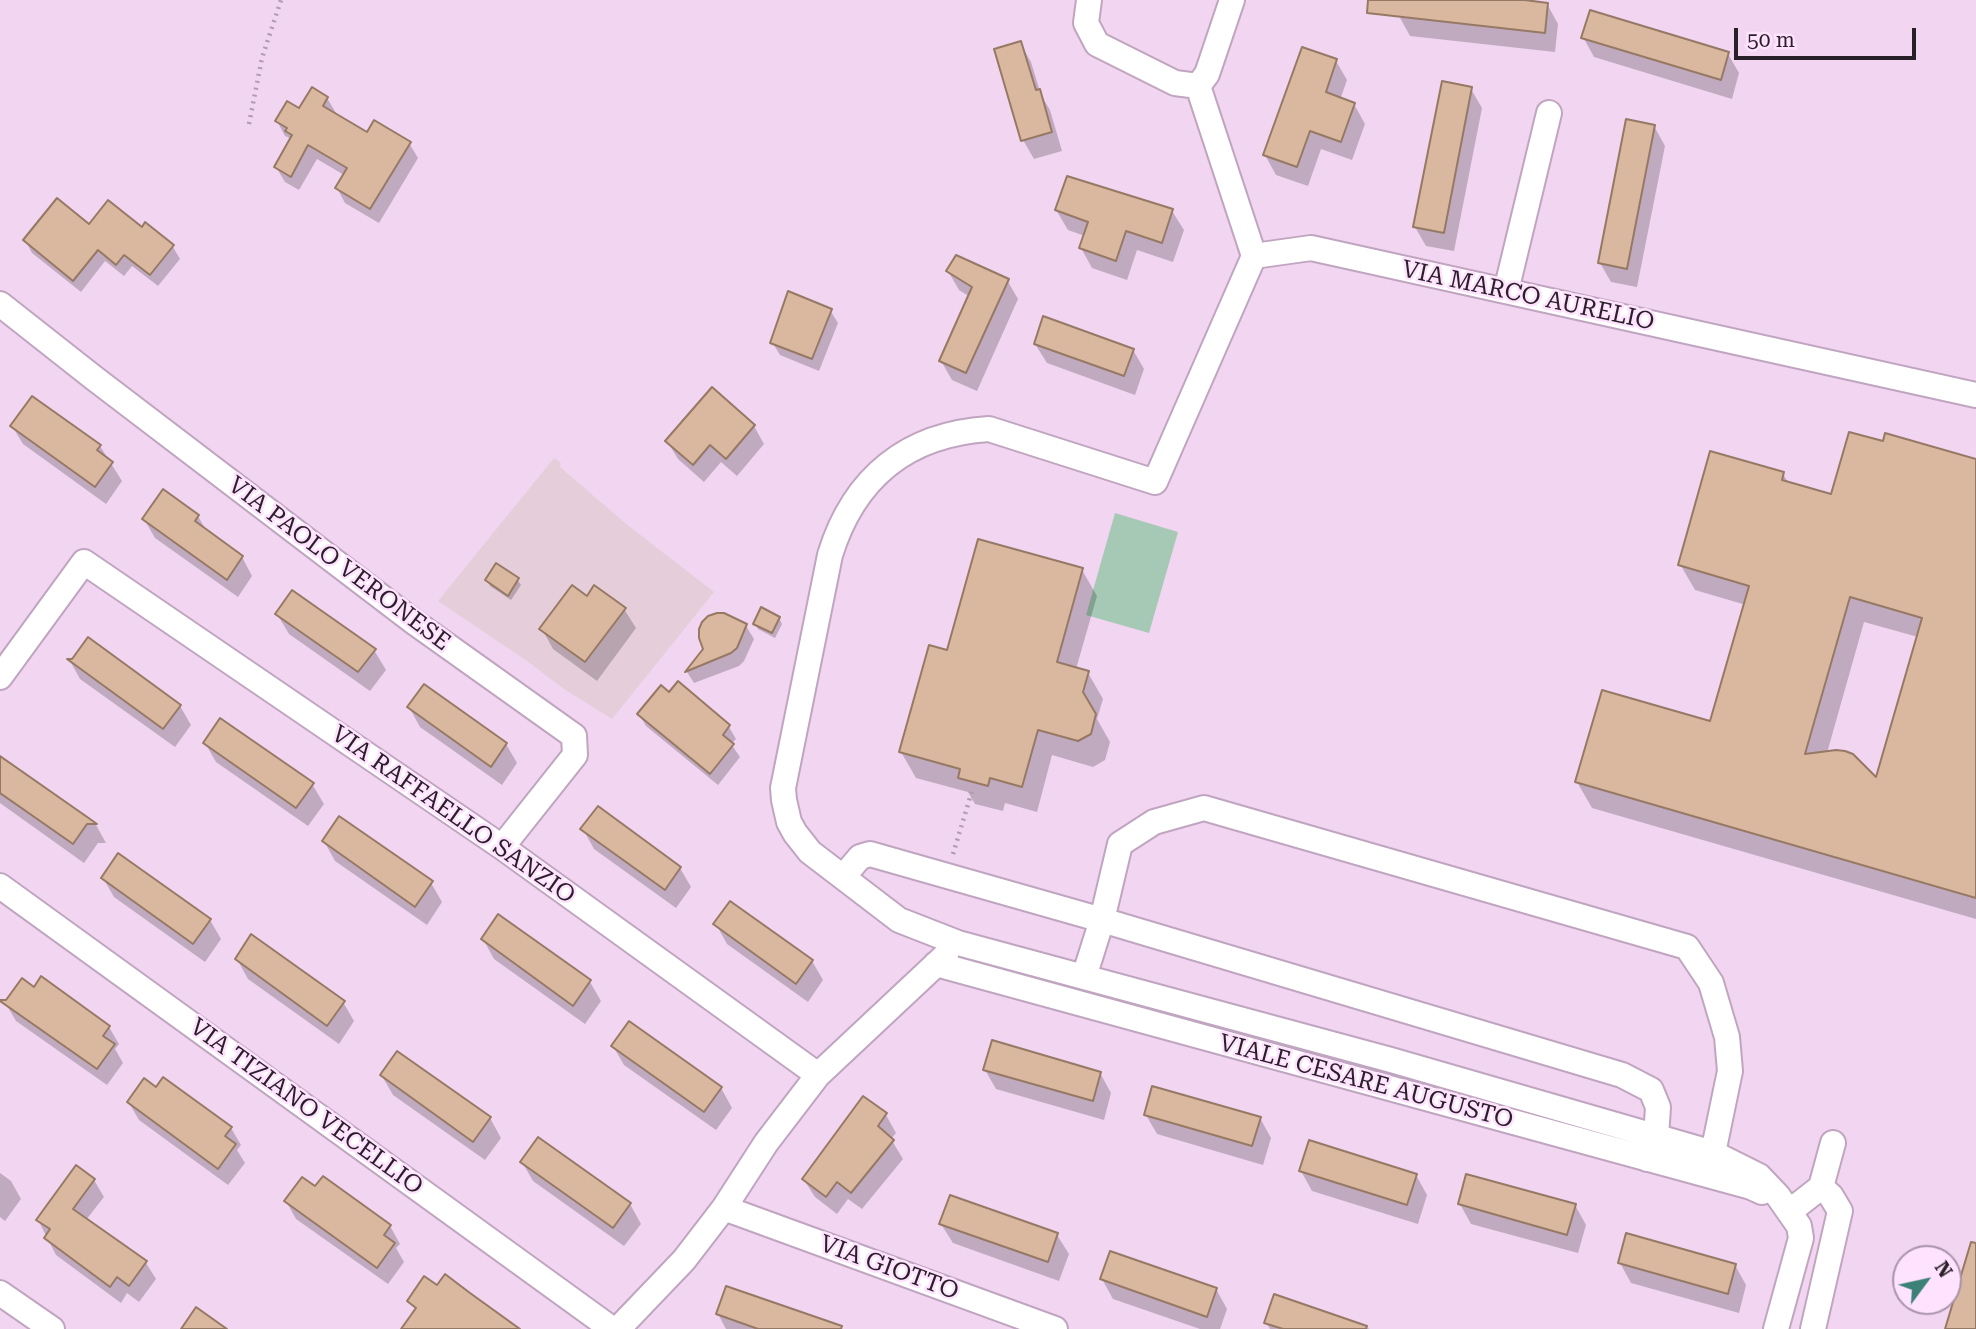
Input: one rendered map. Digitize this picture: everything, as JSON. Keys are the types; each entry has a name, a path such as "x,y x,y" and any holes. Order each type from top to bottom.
{"street":[{"path":"1088,0 1086,23 1097,44 1175,83 1198,86"},
{"path":"1198,86 1207,74 1232,0"},
{"path":"1198,86 1254,256"},
{"path":"1506,291 1549,113"},
{"name":"VIA MARCO AURELIO","path":"1254,256 1311,248 1976,396"},
{"name":"VIALE CESARE AUGUSTO","path":"1254,256 1155,482 989,429 967,430 924,442 904,453 886,466 856,497 836,535 830,555 783,788 786,811 794,833 810,852 899,920 958,943 1391,1060 1651,1148 1769,1195 1789,1212"},
{"name":"VIA PAOLO VERONESE","path":"0,304 414,622 574,736 575,755 502,848"},
{"name":"VIA RAFFAELLO SANZIO","path":"0,677 84,562 502,848 818,1075"},
{"path":"1084,977 1102,920 1120,844 1154,822 1204,808 1687,947 1711,983 1727,1037 1730,1070 1713,1153"},
{"path":"843,877 860,857 870,854 1622,1075 1651,1090 1658,1107 1651,1148"},
{"name":"VIA TIZIANO VECELLIO","path":"0,886 612,1329"},
{"path":"618,1329 684,1260 724,1208 766,1143 818,1075 958,943"},
{"name":"VIALE CESARE AUGUSTO","path":"936,964 1651,1148 1713,1153 1759,1176 1778,1196 1799,1226 1801,1238 1776,1329"},
{"path":"1789,1212 1821,1186 1833,1143"},
{"path":"1813,1329 1840,1211 1821,1186"},
{"name":"VIA GIOTTO","path":"724,1208 1055,1329"},
{"path":"0,1293 52,1329"}],"path":[{"path":"249,124 262,58 281,0"},
{"path":"947,876 972,791"}],"shaded area":[{"path":"554,458 561,463 560,467 625,523 714,592 612,719 564,689 438,601"}],"green space":[{"path":"1115,513 1178,532 1149,633 1086,615"}],"building":[{"path":"1368,0 1525,0 1548,3 1545,33 1367,13"},
{"path":"1590,10 1729,52 1721,80 1581,38"},
{"path":"1021,41 1036,90 1040,89 1052,132 1021,141 994,49"},
{"path":"1302,47 1337,59 1326,92 1355,103 1341,142 1310,131 1297,167 1263,155"},
{"path":"1442,81 1472,87 1444,233 1413,227"},
{"path":"312,87 328,97 323,106 367,132 374,120 411,142 370,209 335,188 347,168 308,145 291,177 274,167 292,135 285,131 287,128 275,121 287,101 299,108"},
{"path":"1626,119 1655,125 1627,269 1598,263"},
{"path":"1067,176 1173,209 1162,243 1126,231 1116,261 1079,248 1088,222 1055,210"},
{"path":"57,198 89,224 108,200 142,227 145,222 174,245 150,275 124,255 116,265 98,250 73,281 23,240"},
{"path":"956,255 1009,279 966,373 939,361 972,287 946,271"},
{"path":"788,291 832,309 812,359 770,343"},
{"path":"1043,316 1134,349 1124,376 1034,344"},
{"path":"712,387 755,425 726,459 710,445 693,465 665,441"},
{"path":"32,396 101,445 97,450 113,462 95,487 10,426"},
{"path":"1849,432 1883,441 1885,433 1976,459 1976,898 1575,782 1602,690 1710,721 1749,586 1678,565 1710,451 1784,472 1782,480 1831,494","holes":["1850,597 1922,618 1876,777 1853,754 1845,751 1805,754"]},
{"path":"163,489 199,515 195,521 243,556 227,580 142,519"},
{"path":"978,539 1083,568 1057,662 1089,671 1083,692 1096,714 1091,734 1078,741 1038,730 1022,787 990,778 988,786 958,778 960,769 899,752 929,645 947,650"},
{"path":"496,563 519,578 508,596 485,580"},
{"path":"572,585 587,596 594,585 626,608 585,662 539,629"},
{"path":"292,590 376,649 358,672 275,614"},
{"path":"761,607 780,617 772,633 753,624"},
{"path":"717,613 724,613 747,624 737,648 685,672 703,649 699,638 702,622"},
{"path":"88,637 181,705 163,729 67,659 72,659"},
{"path":"678,681 730,725 723,735 734,744 710,774 637,714 661,685 669,692"},
{"path":"424,684 507,743 491,767 407,707"},
{"path":"220,718 314,783 296,808 203,743"},
{"path":"0,756 97,824 87,824 73,844 0,793"},
{"path":"598,806 681,867 665,890 580,829"},
{"path":"339,816 433,881 415,907 322,841"},
{"path":"118,853 211,919 193,944 101,878"},
{"path":"730,901 813,960 796,984 713,924"},
{"path":"498,914 591,980 573,1006 481,939"},
{"path":"251,934 345,1001 327,1026 235,959"},
{"path":"41,976 110,1026 103,1036 115,1044 97,1069 0,1001 6,1000 22,978 34,987"},
{"path":"629,1021 722,1087 704,1112 611,1046"},
{"path":"992,1040 1101,1072 1093,1101 983,1070"},
{"path":"397,1051 491,1117 473,1142 380,1075"},
{"path":"163,1077 232,1127 225,1136 236,1144 218,1169 127,1102 144,1078 156,1087"},
{"path":"1152,1086 1261,1117 1252,1146 1144,1115"},
{"path":"863,1096 887,1113 878,1126 894,1140 851,1193 837,1182 826,1197 802,1179"},
{"path":"538,1137 631,1203 613,1228 520,1162"},
{"path":"1309,1140 1417,1174 1407,1205 1299,1171"},
{"path":"76,1165 95,1179 73,1209 147,1261 129,1286 117,1277 110,1287 44,1238 50,1229 36,1220"},
{"path":"1466,1174 1576,1204 1567,1235 1458,1204"},
{"path":"323,1176 391,1225 384,1235 395,1243 377,1268 284,1201 302,1177 315,1186"},
{"path":"950,1195 1058,1233 1048,1262 939,1224"},
{"path":"1626,1233 1736,1264 1728,1294 1618,1263"},
{"path":"1971,1242 1976,1243 1976,1329 1945,1329 1949,1315 1962,1315 1962,1272"},
{"path":"1110,1251 1217,1288 1207,1317 1100,1279"},
{"path":"445,1274 520,1329 401,1329 416,1308 407,1301 424,1276 437,1285"},
{"path":"726,1286 842,1326 841,1329 758,1329 716,1314"},
{"path":"1274,1294 1367,1326 1366,1329 1283,1329 1264,1323"},
{"path":"196,1307 227,1329 181,1329"}]}
